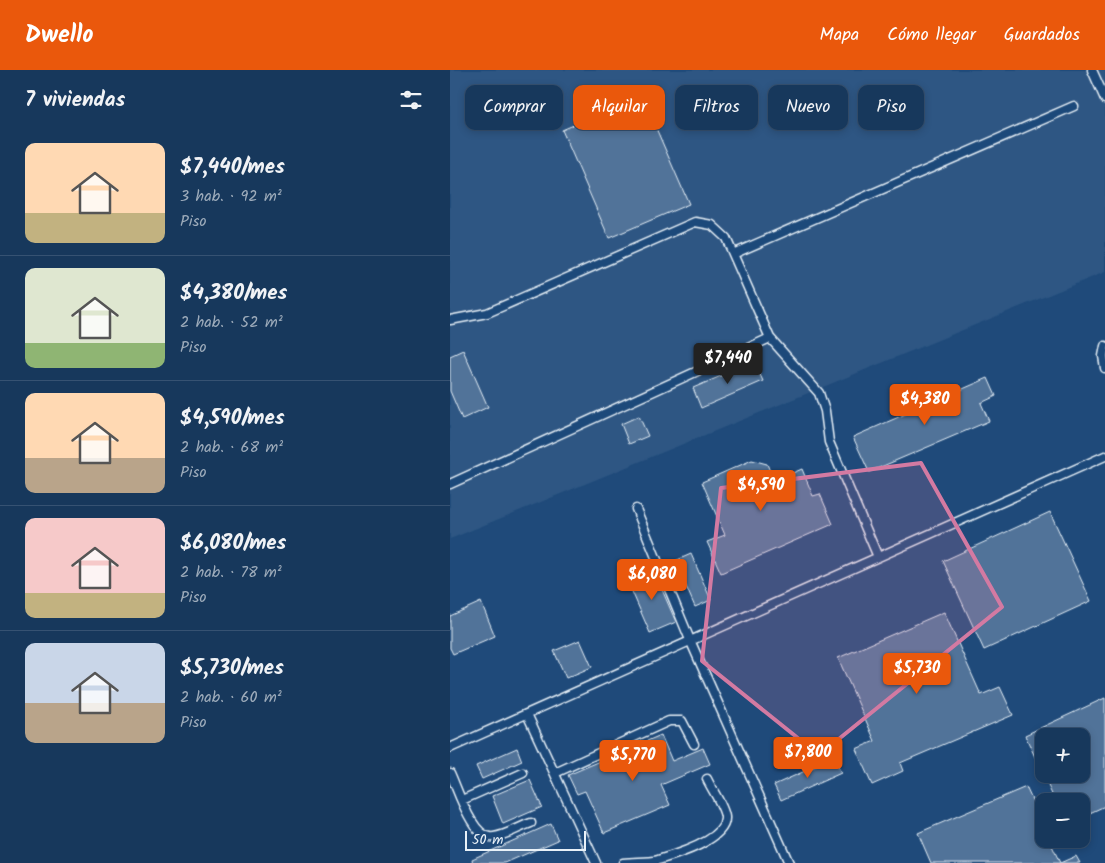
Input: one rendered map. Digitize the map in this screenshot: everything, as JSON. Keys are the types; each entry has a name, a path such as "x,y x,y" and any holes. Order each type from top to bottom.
{"lane":[{"path":"1092,70 1105,99"},
{"path":"733,254 1074,106"},
{"path":"450,320 487,313 695,222 703,222 719,230 733,254 770,338 819,393 825,412 829,442 878,557"},
{"path":"450,484 770,338"},
{"path":"1105,346 1103,362 1105,368"},
{"path":"450,748 1105,456"},
{"path":"636,509 690,640 789,863"},
{"path":"527,714 596,863"},
{"path":"555,774 669,721 682,721 694,744"},
{"path":"450,773 475,828 483,836 492,838 531,823"},
{"path":"462,800 523,773"},
{"path":"623,863 657,860 700,845 714,837 723,828 725,816 707,779"}],"highlighted area":[{"path":"921,463 1002,607 819,755 702,661 721,488"}],"shaded area":[{"path":"450,70 1105,70 1105,272 450,539"}],"building":[{"path":"573,125 573,130 657,130 689,204 609,238 563,130"},
{"path":"463,350 488,407 462,419 450,391 450,356"},
{"path":"754,362 763,381 701,408 693,388"},
{"path":"988,378 996,396 981,403 989,421 869,472 853,437"},
{"path":"639,416 648,436 629,444 621,424"},
{"path":"752,460 767,464 774,481 802,469 813,496 820,494 833,524 721,573 707,542 725,535 702,482"},
{"path":"1050,512 1091,601 984,650 943,561"},
{"path":"691,554 711,600 695,607 675,561"},
{"path":"653,569 676,622 650,633 627,580"},
{"path":"481,602 495,636 453,654 450,648 450,616"},
{"path":"944,612 981,695 1000,687 1013,715 900,763 903,771 872,785 856,749 875,741 838,658"},
{"path":"580,640 592,667 566,678 554,651"},
{"path":"1105,698 1105,806 1090,813 1090,793 1051,793 1047,783 1090,783 1090,728 1040,728"},
{"path":"1035,730 1035,757 1025,735"},
{"path":"661,735 672,761 703,748 710,764 661,785 670,805 604,833 585,791 577,794 568,775"},
{"path":"517,748 522,761 482,779 476,766"},
{"path":"834,758 841,773 781,800 774,785"},
{"path":"530,780 542,807 503,824 492,796"},
{"path":"1026,787 1035,806 1035,848 1053,848 1060,863 931,863 918,833"},
{"path":"551,824 558,840 505,863 473,863 472,859"},
{"path":"1076,856 1080,863 1060,863"}]}
